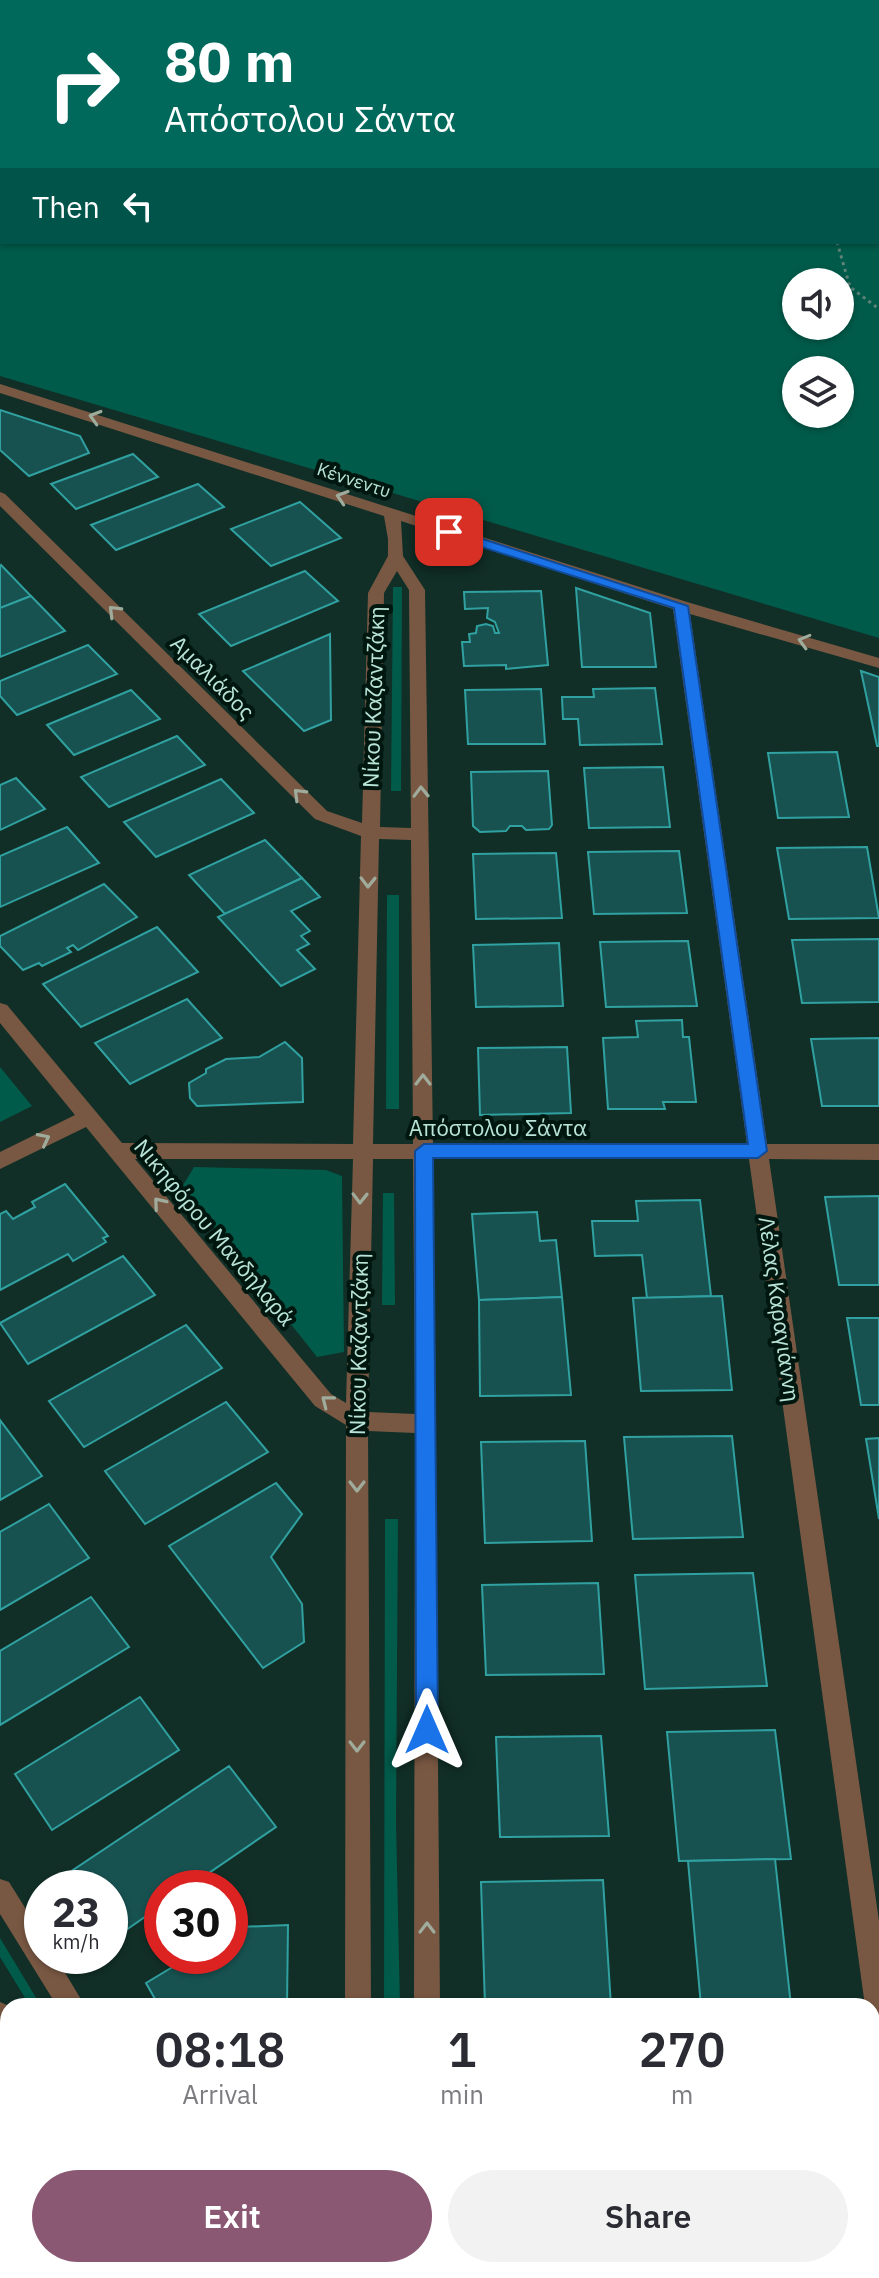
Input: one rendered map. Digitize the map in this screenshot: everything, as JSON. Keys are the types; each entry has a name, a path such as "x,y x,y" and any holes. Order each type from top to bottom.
{"street":[{"name":"Κέννεντυ","path":"0,388 681,606 879,663"},
{"name":"Αμαλιάδος","path":"0,497 321,815 369,832 421,835"},
{"path":"391,514 399,540 397,558"},
{"name":"Νίκου Καζαντζάκη","path":"358,1998 357,1421 369,832 376,593 397,558 417,590 426,1424 427,1998"},
{"name":"Λέλας Καραγιάννη","path":"681,606 877,1998"},
{"name":"Νικηφόρου Μανδηλαρά","path":"0,1010 323,1400 357,1421 426,1424"},
{"path":"0,1161 88,1117"},
{"name":"Απόστολου Σάντα","path":"117,1151 879,1152"},
{"path":"0,1891 67,1998"}],"path":[{"path":"838,244 850,287 879,309"}],"green space":[{"path":"0,244 879,244 879,638 0,376"},
{"path":"393,587 402,587 401,791 391,791"},
{"path":"387,895 399,895 399,1109 386,1109"},
{"path":"0,1067 32,1106 0,1122"},
{"path":"194,1167 326,1170 342,1176 344,1352 317,1357 182,1187"},
{"path":"383,1193 394,1193 395,1305 382,1305"},
{"path":"385,1519 398,1519 396,1821 400,1998 384,1998"},
{"path":"0,1938 36,1998 25,1998 0,1957"}],"building":[{"path":"0,410 80,436 89,453 29,476 0,450"},
{"path":"133,454 158,477 76,509 51,484"},
{"path":"198,484 224,507 116,550 91,525"},
{"path":"300,502 341,538 271,566 231,529"},
{"path":"1,565 31,596 0,608"},
{"path":"305,571 338,601 231,646 199,614"},
{"path":"576,588 650,613 656,667 582,667"},
{"path":"541,591 548,665 506,669 506,665 464,666 462,642 470,642 469,634 476,633 477,626 493,626 495,633 499,633 495,622 487,618 488,608 465,609 464,592"},
{"path":"31,596 65,631 0,657 0,608"},
{"path":"330,634 331,720 304,731 243,671"},
{"path":"88,645 117,674 17,715 0,696 0,681"},
{"path":"861,671 879,677 879,746 877,746"},
{"path":"655,688 662,744 580,745 578,719 563,719 562,697 594,697 593,689"},
{"path":"541,689 545,744 468,744 465,690"},
{"path":"131,690 160,719 74,755 47,725"},
{"path":"177,736 205,765 109,807 81,777"},
{"path":"837,752 849,817 778,818 768,753"},
{"path":"663,767 670,827 589,828 584,768"},
{"path":"548,771 552,825 549,829 526,830 522,826 510,826 506,831 480,832 473,826 471,772"},
{"path":"16,778 45,809 0,830 0,785"},
{"path":"221,779 254,813 156,857 124,822"},
{"path":"67,827 99,863 0,907 0,856"},
{"path":"265,840 302,878 225,914 189,875"},
{"path":"867,847 879,918 789,919 777,848"},
{"path":"679,851 687,913 594,914 588,852"},
{"path":"556,853 562,918 476,919 473,854"},
{"path":"302,878 320,897 291,911 310,931 301,936 309,944 297,950 315,969 281,986 218,917"},
{"path":"104,884 137,917 78,950 73,945 67,948 71,952 42,966 39,963 23,970 0,946 0,936"},
{"path":"157,927 198,972 81,1027 43,984"},
{"path":"879,939 879,1002 802,1003 792,940"},
{"path":"688,941 697,1006 606,1007 600,942"},
{"path":"559,943 563,1006 476,1007 473,945"},
{"path":"187,999 222,1038 130,1084 95,1043"},
{"path":"682,1020 683,1037 689,1037 696,1102 663,1102 665,1109 608,1109 603,1038 638,1037 636,1021"},
{"path":"879,1038 879,1106 822,1106 811,1039"},
{"path":"285,1042 302,1058 303,1102 197,1106 190,1098 189,1083 206,1073 206,1069 226,1059 259,1057"},
{"path":"567,1047 571,1113 480,1115 478,1048"},
{"path":"65,1184 108,1236 103,1238 106,1242 73,1261 68,1254 0,1290 0,1214 6,1211 13,1219 35,1207 32,1202"},
{"path":"879,1196 879,1285 839,1285 825,1197"},
{"path":"700,1200 711,1296 647,1298 642,1255 595,1256 592,1221 638,1221 636,1201"},
{"path":"537,1212 540,1241 556,1240 562,1297 479,1300 472,1214"},
{"path":"123,1256 155,1295 28,1364 0,1323"},
{"path":"722,1296 732,1390 641,1391 633,1298"},
{"path":"562,1297 571,1395 480,1396 479,1300"},
{"path":"847,1318 879,1318 879,1405 861,1405"},
{"path":"186,1325 222,1368 84,1447 49,1401"},
{"path":"226,1402 268,1452 145,1524 105,1471"},
{"path":"0,1420 42,1476 0,1500"},
{"path":"732,1436 743,1537 633,1539 624,1437"},
{"path":"879,1438 879,1519 866,1439"},
{"path":"585,1441 592,1541 485,1543 481,1442"},
{"path":"276,1483 302,1514 271,1557 302,1604 304,1642 263,1668 169,1546"},
{"path":"49,1504 89,1558 0,1610 0,1532"},
{"path":"753,1573 767,1686 645,1689 635,1575"},
{"path":"598,1583 604,1674 486,1675 482,1585"},
{"path":"91,1597 129,1647 0,1725 0,1651"},
{"path":"140,1697 179,1750 52,1830 15,1774"},
{"path":"775,1730 791,1859 679,1861 667,1732"},
{"path":"601,1736 609,1836 500,1837 496,1737"},
{"path":"229,1766 276,1827 213,1870 144,1870 144,1918 128,1929 128,1870 73,1870"},
{"path":"775,1859 790,1998 700,1998 688,1861"},
{"path":"603,1880 610,1998 485,1998 481,1882"},
{"path":"288,1925 287,1998 154,1998 146,1983 161,1974 248,1974 248,1927"}],"route":[{"path":"427,1730 424,1151 758,1151 681,606 449,532"}]}
